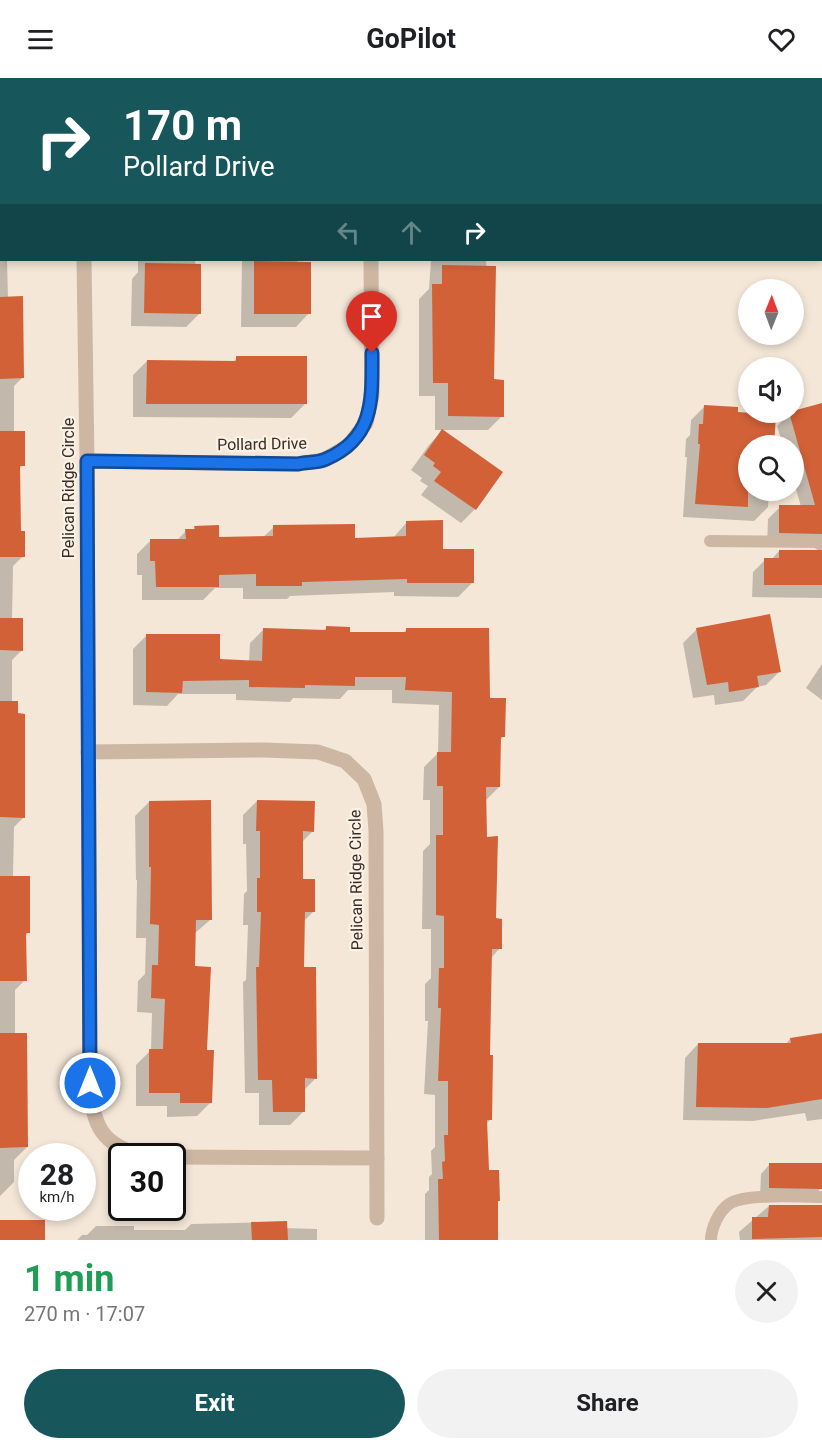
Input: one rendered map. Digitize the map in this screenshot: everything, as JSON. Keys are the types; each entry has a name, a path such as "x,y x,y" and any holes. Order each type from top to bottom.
{"street":[{"name":"Pelican Ridge Circle","path":"84,261 90,1083 92,1109 102,1133 114,1143"},
{"name":"Pollard Drive","path":"87,461 298,464 324,460 348,446 366,423 372,395 371,261"},
{"name":"Pelican Ridge Circle","path":"88,752 264,750 318,752 345,761 364,779 374,804 376,831 377,1218"},
{"path":"186,1157 376,1158"}],"lane":[{"path":"710,541 822,542"},
{"path":"711,1240 711,1233 718,1217 730,1203 759,1197 822,1197"}],"building":[{"path":"254,261 311,262 311,314 254,314"},
{"path":"145,263 201,264 201,314 144,313"},
{"path":"442,265 496,266 494,379 504,380 504,417 448,416 448,383 433,383 432,284 442,284"},
{"path":"23,296 24,378 0,379 0,297"},
{"path":"236,356 307,356 307,404 146,404 147,360 236,361"},
{"path":"822,403 822,534 779,533 779,505 815,505 804,466 804,435 795,435 792,423 804,423 804,408"},
{"path":"704,405 738,407 738,423 775,423 775,435 738,435 738,501 748,501 748,507 695,504 700,444 698,444 699,424 703,424"},
{"path":"442,429 503,472 476,510 434,481 441,472 433,466 435,463 424,455"},
{"path":"0,431 25,431 25,466 20,466 21,531 25,531 25,557 0,557"},
{"path":"443,520 443,549 474,549 474,583 407,583 407,579 302,582 302,586 256,586 256,574 219,575 219,587 156,587 155,561 150,561 150,539 186,539 185,529 195,529 194,526 219,525 219,537 273,536 273,525 355,524 355,538 406,536 406,521"},
{"path":"779,550 822,550 822,585 764,585 764,558 779,558"},
{"path":"770,614 781,672 757,676 759,687 729,692 728,682 707,685 696,628"},
{"path":"0,618 23,618 23,651 0,650"},
{"path":"326,626 350,627 350,632 406,632 406,628 489,628 490,698 506,698 505,737 501,737 500,787 486,787 487,837 498,836 496,918 502,919 502,949 492,949 490,1055 493,1055 492,1120 487,1120 489,1170 499,1170 498,1240 439,1240 438,1179 443,1179 444,1135 448,1135 448,1081 438,1081 441,1008 438,1008 439,968 444,968 444,916 436,915 436,835 443,835 443,786 437,786 437,752 451,752 452,692 405,690 406,677 355,677 355,686 249,687 249,680 183,681 182,693 146,692 146,634 220,634 220,659 262,661 263,628 326,630"},
{"path":"0,701 18,701 18,713 25,714 25,818 0,817"},
{"path":"211,800 212,920 196,920 195,966 211,967 207,1050 214,1050 212,1103 180,1103 180,1093 149,1093 149,1049 163,1049 165,999 151,998 152,965 158,965 159,925 150,924 149,801"},
{"path":"257,800 315,801 314,832 303,831 303,879 315,879 315,912 305,912 304,967 316,967 317,1079 305,1078 305,1112 273,1112 272,1080 258,1080 256,967 259,967 261,912 257,912 260,831 256,831"},
{"path":"0,876 30,876 30,933 26,933 27,981 0,981"},
{"path":"0,1033 27,1033 28,1143 18,1143 18,1147 0,1148"},
{"path":"822,1033 822,1099 767,1108 696,1107 698,1043 791,1043 790,1038"},
{"path":"769,1163 822,1163 822,1189 769,1188"},
{"path":"769,1205 822,1205 822,1237 752,1239 752,1217 768,1217"},
{"path":"0,1220 45,1221 45,1240 0,1240"},
{"path":"287,1221 288,1240 252,1240 251,1222"}],"route":[{"path":"90,1083 87,461 298,464 324,460 348,446 366,423 372,395 372,353"}]}
